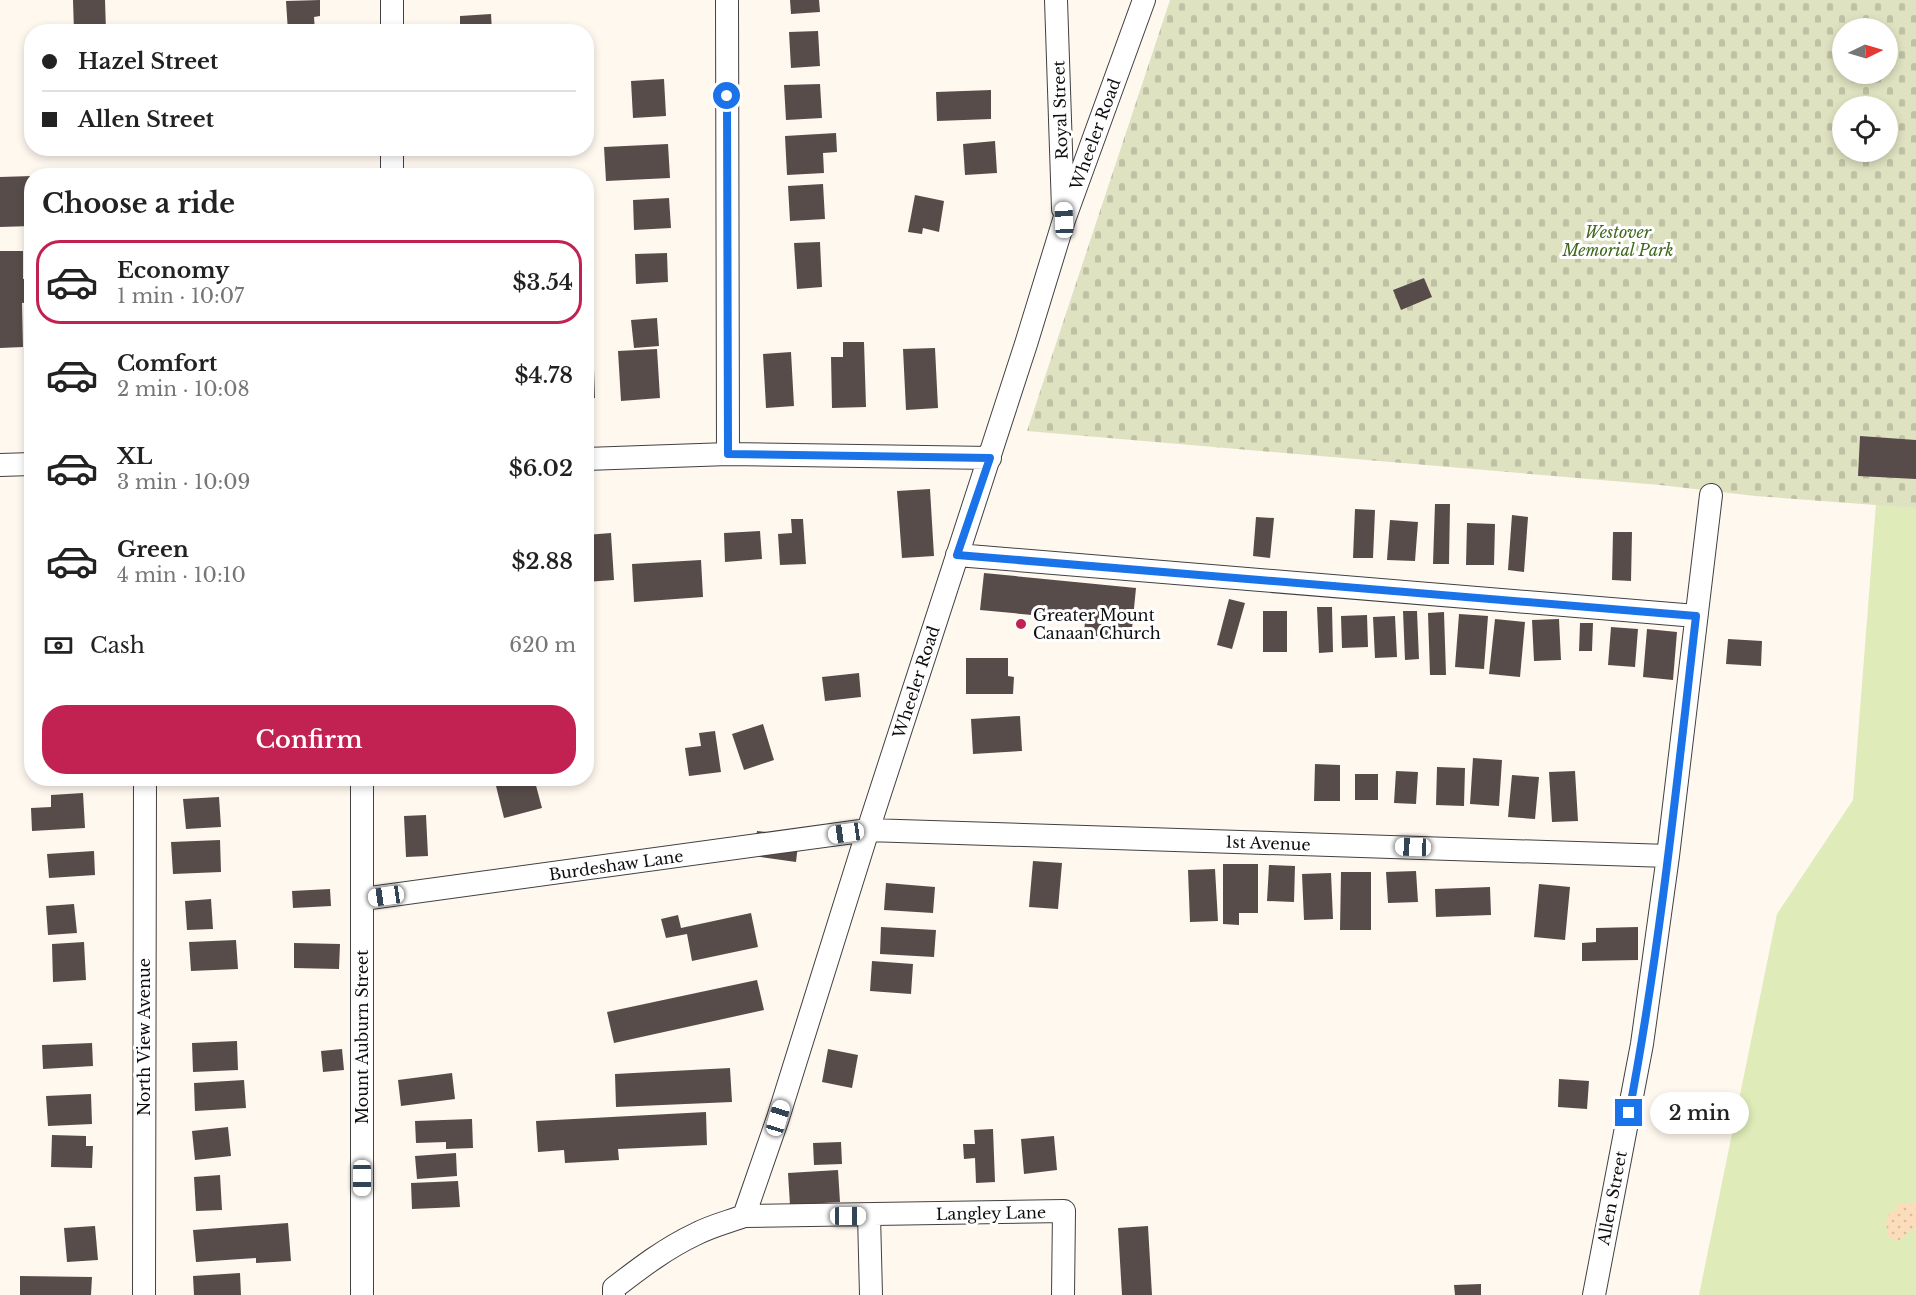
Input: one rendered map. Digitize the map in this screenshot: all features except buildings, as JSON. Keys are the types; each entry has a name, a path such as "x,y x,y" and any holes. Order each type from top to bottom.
{"street":[{"path":"392,0 392,24"},
{"path":"727,0 728,454"},
{"name":"Royal Street","path":"1056,0 1064,220"},
{"name":"Wheeler Road","path":"744,1216 778,1118 1064,220 1144,0"},
{"path":"594,459 728,454 990,458"},
{"path":"0,465 24,464"},
{"name":"Allen Street","path":"1594,1295 1642,1044 1668,855 1711,495"},
{"path":"957,555 1696,616"},
{"name":"North View Avenue","path":"144,1295 145,786"},
{"name":"Mount Auburn Street","path":"362,786 362,1295"},
{"name":"1st Avenue","path":"868,830 1668,855"},
{"name":"Burdeshaw Lane","path":"363,899 868,830"},
{"name":"Langley Lane","path":"869,1215 1064,1211 1063,1295"},
{"path":"614,1295 614,1288 639,1268 666,1251 697,1233 744,1216 869,1215 871,1295"}],"green space":[{"name":"Westover Memorial Park","path":"1170,0 1916,0 1916,508 1755,496 1660,485 1027,431"},
{"path":"1876,504 1916,508 1916,1295 1699,1295 1777,914 1853,800"}],"sand":[{"path":"1898,1204 1916,1204 1916,1226 1898,1241 1888,1236 1886,1221 1889,1213 1897,1209"}],"place":[{"name":"Greater Mount Canaan Church","path":"1021,624"}],"route":[{"path":"727,96 728,454 990,458 957,555 1696,616 1668,855 1642,1044 1629,1113"}]}
